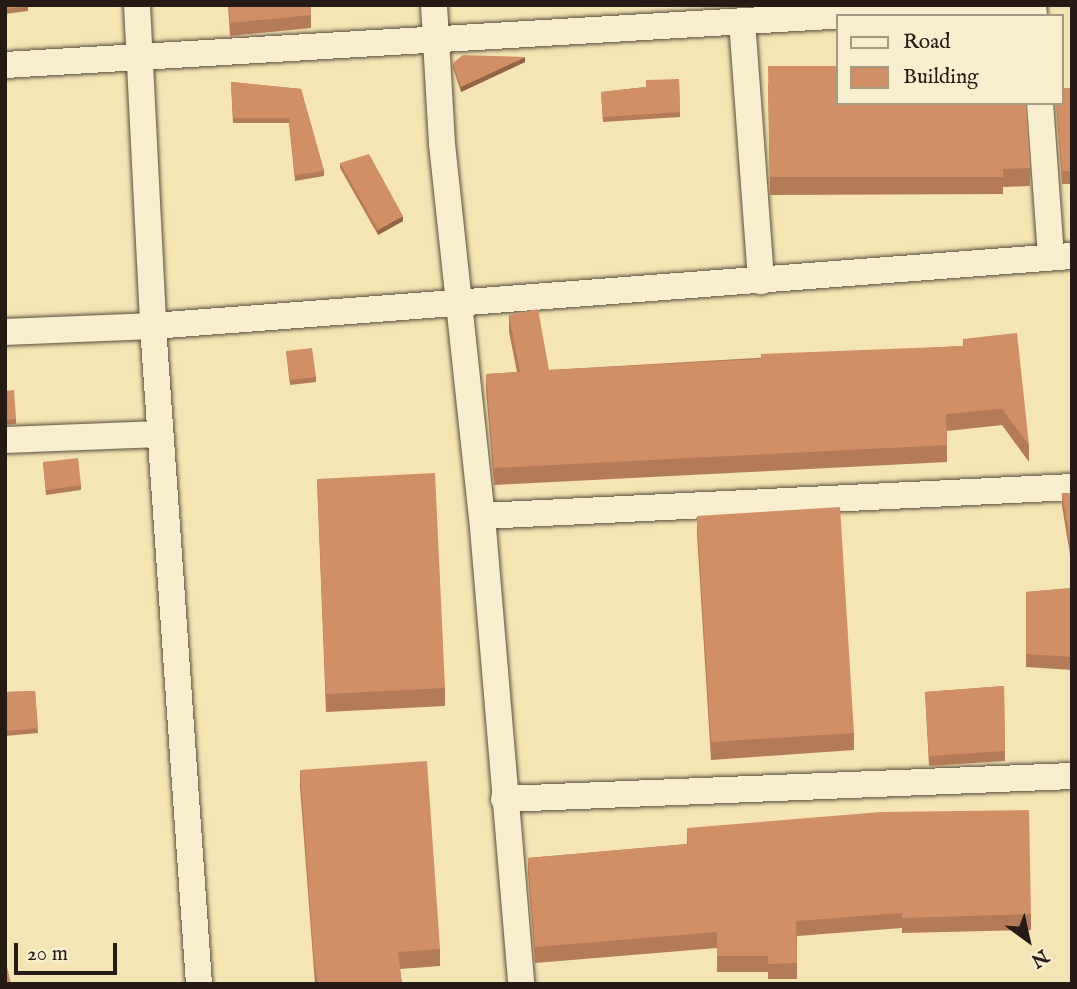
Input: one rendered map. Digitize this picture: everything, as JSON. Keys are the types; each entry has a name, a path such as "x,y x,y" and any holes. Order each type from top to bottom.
{"street":[{"path":"137,5 153,326 199,984"},
{"path":"434,5 443,156 462,303 521,984"},
{"path":"5,65 438,38 625,16 742,21 799,11 1015,5"},
{"path":"742,21 761,281"},
{"path":"5,332 153,326 1061,257 1040,105"},
{"path":"5,440 160,434"},
{"path":"482,516 1072,487"},
{"path":"504,799 1072,776"}],"building":[{"path":"5,5 28,5 28,6 5,9"},
{"path":"229,5 311,5 311,15 230,23"},
{"path":"463,55 525,57 461,87 453,63"},
{"path":"768,66 836,66 836,105 1026,105 1030,168 1003,169 1003,177 770,177"},
{"path":"679,79 680,112 603,117 601,92 646,87 646,80"},
{"path":"231,82 301,89 324,171 295,175 289,118 233,118"},
{"path":"1063,88 1072,88 1072,171 1062,171 1057,105 1063,105"},
{"path":"369,154 403,216 378,230 340,163"},
{"path":"538,309 549,370 761,359 761,354 964,346 963,339 1017,333 1029,445 1002,409 946,414 947,445 494,468 486,374 520,372 509,315"},
{"path":"312,348 316,377 290,380 286,351"},
{"path":"14,390 16,419 5,420 5,391"},
{"path":"78,458 81,485 46,490 43,462"},
{"path":"435,473 445,688 326,694 317,479"},
{"path":"1062,493 1072,493 1072,554"},
{"path":"840,507 854,733 711,742 697,516"},
{"path":"1072,588 1072,657 1026,654 1026,592"},
{"path":"1004,686 1005,751 929,756 925,692"},
{"path":"35,691 38,728 5,731 5,692"},
{"path":"427,761 440,949 398,952 402,984 318,984 300,770"},
{"path":"1029,810 1031,914 902,918 902,913 796,921 797,963 768,964 768,956 717,956 717,932 535,947 528,858 688,844 687,828 881,812"},
{"path":"5,958 11,984 5,984"}]}
